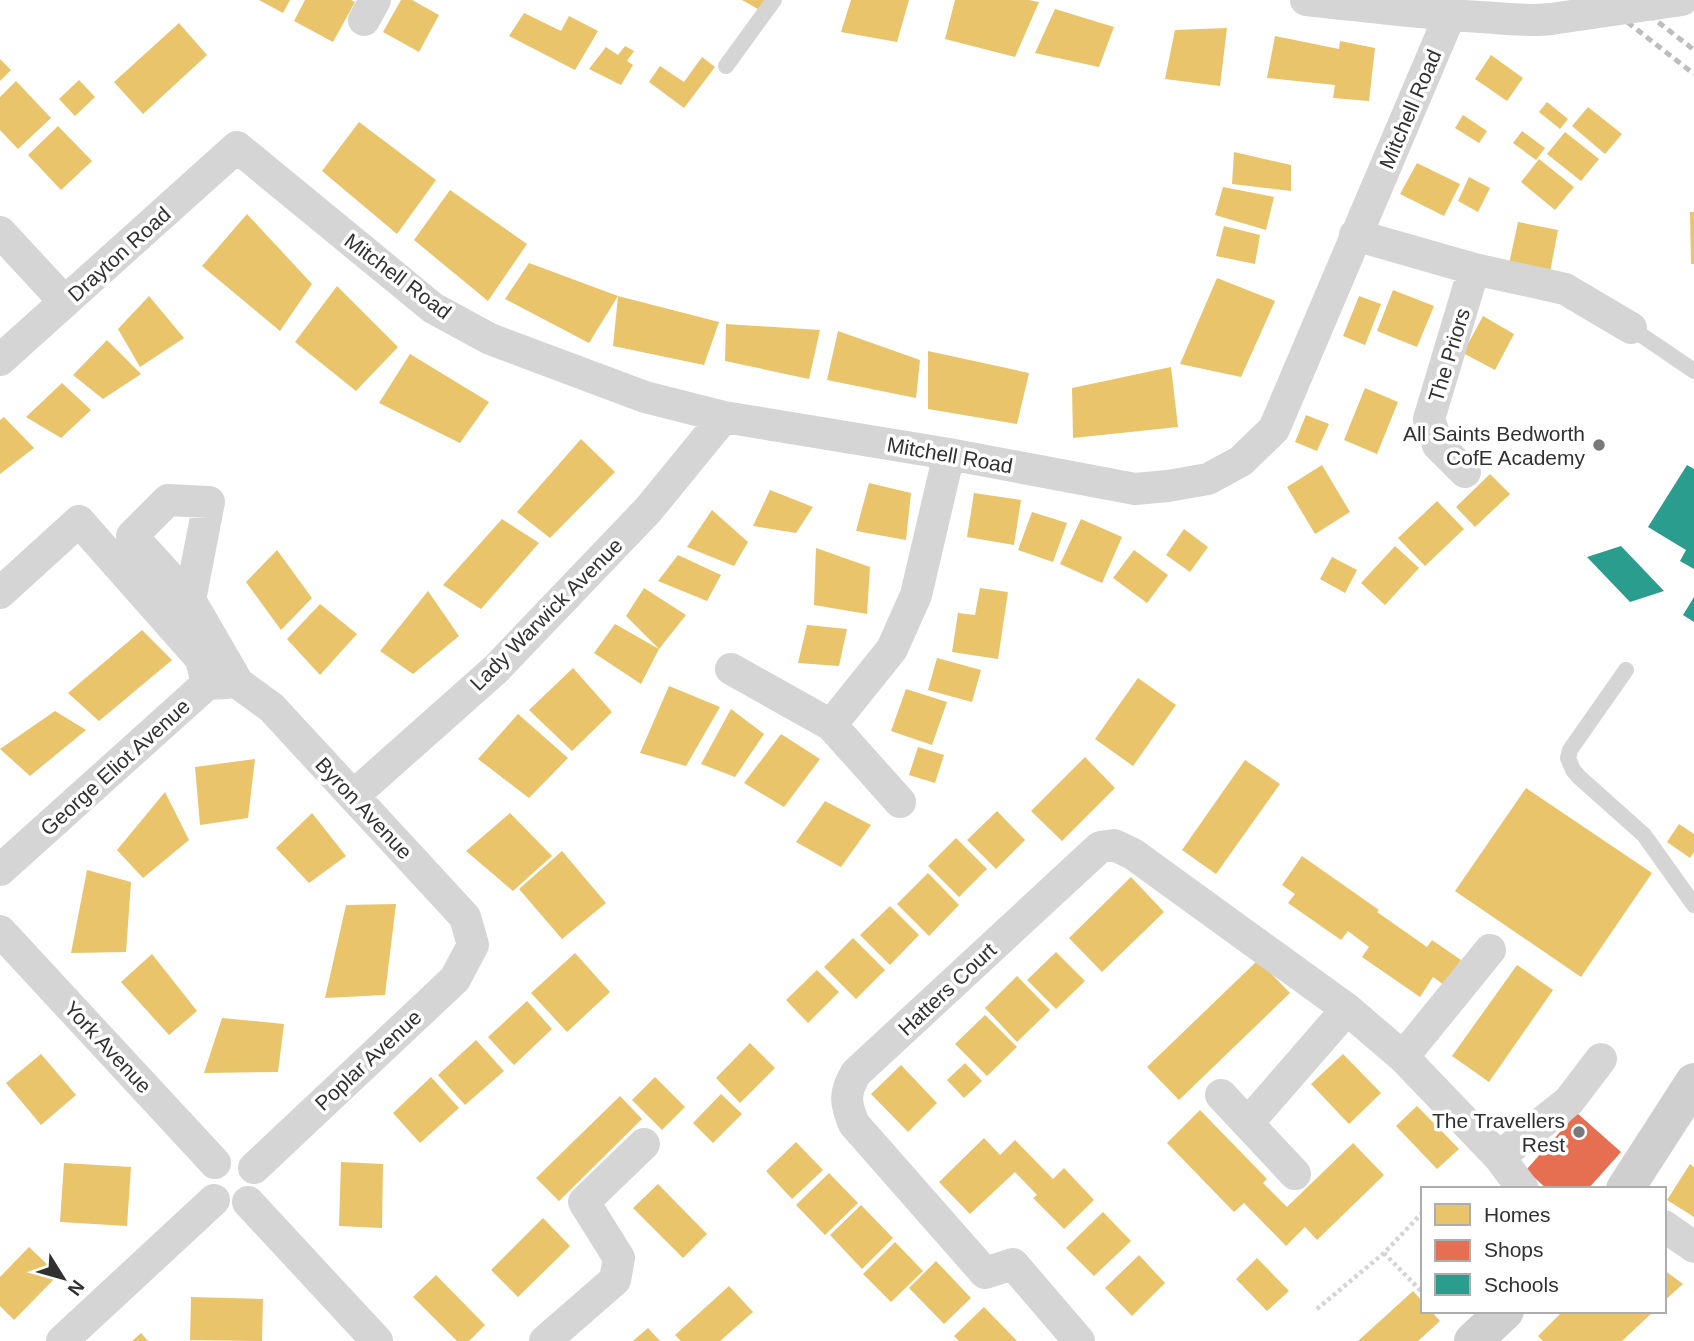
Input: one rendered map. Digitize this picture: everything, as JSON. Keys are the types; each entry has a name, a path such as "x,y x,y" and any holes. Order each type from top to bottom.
{"main road":[{"path":"1626,1187 1694,1082"},
{"path":"1473,1341 1503,1313"}],"street":[{"path":"1306,0 1511,20 1551,19 1682,0"},
{"name":"Mitchell Road","path":"237,147 433,307 490,339 645,397 724,417 949,454 1135,489 1168,486 1208,479 1241,461 1273,429 1450,15"},
{"name":"Drayton Road","path":"0,360 237,147"},
{"path":"0,232 65,302"},
{"path":"1355,235 1475,269 1565,289 1631,328"},
{"name":"The Priors","path":"1465,472 1438,445 1429,419 1475,269"},
{"name":"Lady Warwick Avenue","path":"353,796 496,669 648,510 724,417"},
{"path":"831,726 892,649 916,595 949,454"},
{"path":"0,593 79,521 201,659 207,684"},
{"path":"190,600 239,683"},
{"path":"732,669 831,726 900,802"},
{"name":"Byron Avenue","path":"239,683 272,708 464,917 473,945"},
{"name":"George Eliot Avenue","path":"0,870 207,684 239,683"},
{"name":"Hatters Court","path":"1079,1341 1013,1264 985,1273 854,1124 846,1105 848,1086 856,1073 1100,847 1114,845 1133,853 1347,1009"},
{"name":"York Avenue","path":"0,931 215,1163"},
{"name":"Poplar Avenue","path":"254,1168 455,979 473,945"},
{"path":"1403,1057 1490,950"},
{"path":"1248,1123 1347,1009 1403,1057 1499,1157 1522,1187"},
{"path":"1499,1157 1569,1101 1601,1059"},
{"path":"1221,1095 1296,1174"},
{"path":"545,1341 615,1280 619,1258 584,1202 644,1144"},
{"path":"228,1157 240,1158 254,1168 258,1182 255,1194 248,1202 238,1207 228,1207 214,1200 208,1189 208,1174 215,1163 228,1157"},
{"path":"62,1341 214,1200"},
{"path":"248,1202 377,1341"},
{"path":"1666,1227 1694,1247"}],"lane":[{"path":"726,66 774,0"},
{"path":"1631,328 1694,371"},
{"path":"1626,670 1570,750 1570,765 1579,777 1644,835 1694,905"}],"path":[{"path":"1317,1309 1384,1253 1421,1214"},
{"path":"1384,1253 1421,1291"}],"building: Homes":[{"path":"259,0 290,0 283,13"},
{"path":"305,0 355,2 333,42 294,21"},
{"path":"401,0 412,0 439,15 419,52 383,32"},
{"path":"742,0 774,0 765,13"},
{"path":"851,0 909,0 897,42 841,32"},
{"path":"955,0 1039,2 1015,57 945,39"},
{"path":"1055,9 1114,27 1099,67 1035,53"},
{"path":"524,13 561,31 569,16 598,31 575,70 509,36"},
{"path":"179,23 207,55 143,114 114,82"},
{"path":"1227,28 1220,86 1165,79 1175,30"},
{"path":"1275,36 1339,49 1340,41 1375,48 1369,101 1333,98 1335,85 1267,78"},
{"path":"625,46 634,51 627,61 633,65 621,85 589,69 606,47 618,55"},
{"path":"1491,55 1523,78 1507,101 1475,79"},
{"path":"702,57 715,67 684,108 649,82 660,66 684,82"},
{"path":"0,59 11,70 0,81"},
{"path":"79,80 95,97 75,116 59,99"},
{"path":"16,81 51,118 18,149 0,130 0,97"},
{"path":"1547,102 1568,119 1560,129 1539,112"},
{"path":"1588,107 1622,134 1605,154 1572,126"},
{"path":"1463,115 1487,131 1479,143 1455,128"},
{"path":"359,122 436,180 397,234 322,171"},
{"path":"58,126 92,161 61,190 28,155"},
{"path":"1522,131 1545,148 1536,160 1513,143"},
{"path":"1565,132 1599,159 1581,181 1547,154"},
{"path":"1234,152 1291,165 1291,191 1232,184"},
{"path":"1539,159 1574,187 1555,210 1521,182"},
{"path":"1417,163 1460,184 1444,216 1400,194"},
{"path":"1469,177 1490,188 1478,212 1458,201"},
{"path":"1223,187 1274,197 1266,230 1215,215"},
{"path":"450,190 527,244 488,301 414,240"},
{"path":"1690,212 1694,212 1694,264 1691,264"},
{"path":"247,214 312,284 280,331 202,266"},
{"path":"1518,222 1558,230 1550,272 1509,264"},
{"path":"1224,226 1260,235 1255,264 1216,256"},
{"path":"529,263 618,296 589,343 505,299"},
{"path":"1217,278 1275,301 1241,377 1180,364"},
{"path":"337,286 398,347 356,391 295,342"},
{"path":"1393,290 1434,306 1417,347 1377,331"},
{"path":"149,296 184,338 140,367 118,329"},
{"path":"618,296 719,322 704,365 613,346"},
{"path":"1359,296 1381,304 1365,345 1343,336"},
{"path":"1483,316 1514,334 1495,370 1463,353"},
{"path":"726,324 820,330 809,379 725,361"},
{"path":"838,331 920,360 916,398 827,380"},
{"path":"107,340 141,374 103,399 73,375"},
{"path":"928,351 1029,373 1017,424 928,409"},
{"path":"410,354 489,402 460,443 379,403"},
{"path":"1171,367 1178,427 1073,438 1072,388"},
{"path":"62,383 91,410 61,438 26,417"},
{"path":"1365,388 1398,402 1377,454 1344,440"},
{"path":"1306,415 1329,424 1317,451 1295,442"},
{"path":"4,417 34,448 0,474 0,420"},
{"path":"581,439 615,472 550,538 517,512"},
{"path":"1322,465 1350,512 1315,534 1287,487"},
{"path":"1490,474 1510,494 1475,527 1456,507"},
{"path":"869,483 911,493 906,540 856,531"},
{"path":"770,490 813,507 796,533 753,526"},
{"path":"974,493 1021,500 1014,545 967,537"},
{"path":"1437,501 1464,529 1425,566 1398,538"},
{"path":"712,510 748,542 734,566 687,547"},
{"path":"1032,512 1067,523 1053,562 1018,550"},
{"path":"502,519 539,543 481,609 443,585"},
{"path":"1081,519 1122,537 1102,583 1060,564"},
{"path":"1184,529 1208,547 1190,572 1166,555"},
{"path":"1395,546 1419,568 1385,605 1361,583"},
{"path":"816,548 870,567 867,614 814,605"},
{"path":"277,550 312,598 281,630 246,582"},
{"path":"1134,550 1168,575 1147,603 1113,578"},
{"path":"678,555 721,575 707,601 658,581"},
{"path":"1332,557 1357,570 1345,593 1320,579"},
{"path":"644,588 686,615 659,649 626,616"},
{"path":"980,588 1008,592 998,659 952,652 958,613 975,615"},
{"path":"428,591 459,636 413,674 380,651"},
{"path":"320,604 357,634 320,675 287,639"},
{"path":"615,624 659,649 641,684 594,653"},
{"path":"807,625 847,629 839,666 798,663"},
{"path":"142,630 172,660 99,721 68,693"},
{"path":"937,658 981,670 972,702 928,690"},
{"path":"573,668 612,712 572,751 529,710"},
{"path":"1138,678 1176,705 1133,766 1095,739"},
{"path":"669,686 720,707 686,766 640,753"},
{"path":"906,689 947,702 932,745 891,731"},
{"path":"731,709 764,734 735,777 701,764"},
{"path":"55,711 86,730 30,776 0,749"},
{"path":"518,714 568,758 529,798 478,759"},
{"path":"781,734 820,759 784,807 744,783"},
{"path":"918,747 944,755 935,783 909,775"},
{"path":"1085,757 1115,788 1062,841 1031,811"},
{"path":"255,759 248,818 200,825 195,767"},
{"path":"1245,760 1280,784 1216,874 1182,850"},
{"path":"1526,788 1652,873 1581,977 1455,891"},
{"path":"165,792 189,840 143,878 117,850"},
{"path":"825,801 871,825 841,867 796,842"},
{"path":"997,811 1025,840 996,869 967,840"},
{"path":"312,813 346,856 309,883 276,848"},
{"path":"510,813 552,856 513,891 466,851"},
{"path":"1679,824 1694,834 1694,852 1690,858 1667,842"},
{"path":"956,838 987,869 959,897 928,866"},
{"path":"562,851 606,903 562,939 519,889"},
{"path":"1302,856 1427,947 1432,940 1461,960 1444,985 1433,977 1420,997 1362,957 1369,947 1348,931 1341,940 1288,903 1295,894 1282,885"},
{"path":"87,870 131,882 126,952 71,953"},
{"path":"928,873 959,905 929,936 897,904"},
{"path":"1131,877 1164,912 1102,972 1069,938"},
{"path":"396,904 385,995 325,998 346,905"},
{"path":"890,906 919,935 890,965 860,935"},
{"path":"853,938 885,970 856,999 824,967"},
{"path":"1056,952 1085,981 1056,1009 1027,980"},
{"path":"575,953 610,992 567,1032 531,993"},
{"path":"152,954 197,1011 169,1035 121,982"},
{"path":"1258,960 1290,993 1179,1100 1147,1067"},
{"path":"1517,965 1553,990 1489,1082 1452,1056"},
{"path":"817,970 839,992 808,1023 786,1000"},
{"path":"1017,976 1050,1010 1017,1042 985,1008"},
{"path":"527,1001 552,1029 514,1065 488,1037"},
{"path":"985,1015 1017,1047 987,1076 955,1044"},
{"path":"222,1018 284,1024 278,1072 204,1073"},
{"path":"476,1040 504,1071 465,1105 438,1075"},
{"path":"750,1043 775,1068 740,1103 716,1078"},
{"path":"41,1054 76,1095 41,1125 6,1083"},
{"path":"1343,1054 1381,1093 1349,1124 1311,1084"},
{"path":"965,1063 982,1081 964,1098 947,1080"},
{"path":"901,1065 937,1103 908,1132 871,1094"},
{"path":"431,1077 459,1108 420,1143 393,1113"},
{"path":"655,1077 685,1107 662,1130 632,1100"},
{"path":"721,1094 742,1114 713,1143 693,1123"},
{"path":"620,1096 642,1119 559,1201 536,1178"},
{"path":"1417,1106 1459,1149 1437,1169 1396,1126"},
{"path":"1200,1110 1267,1179 1263,1183 1287,1207 1353,1143 1384,1175 1317,1240 1305,1227 1286,1246 1244,1203 1234,1212 1167,1143"},
{"path":"984,1138 1000,1155 1015,1140 1053,1179 1064,1168 1094,1200 1064,1229 1033,1198 1037,1195 1015,1172 970,1214 939,1182"},
{"path":"796,1142 823,1170 792,1199 766,1171"},
{"path":"341,1162 383,1164 382,1228 339,1226"},
{"path":"64,1163 131,1167 127,1226 60,1222"},
{"path":"1690,1164 1694,1167 1694,1217 1667,1200"},
{"path":"829,1173 858,1203 825,1235 796,1205"},
{"path":"658,1184 707,1234 683,1258 633,1208"},
{"path":"861,1205 893,1238 862,1269 830,1235"},
{"path":"1103,1212 1131,1241 1094,1276 1066,1248"},
{"path":"543,1218 570,1246 518,1297 491,1270"},
{"path":"895,1242 923,1271 891,1302 863,1274"},
{"path":"29,1247 58,1275 14,1320 0,1306 0,1277"},
{"path":"1139,1255 1165,1283 1132,1316 1105,1288"},
{"path":"1257,1258 1289,1291 1267,1311 1236,1279"},
{"path":"936,1261 971,1298 944,1324 909,1288"},
{"path":"1666,1271 1683,1284 1666,1299"},
{"path":"436,1275 485,1325 469,1341 457,1341 413,1297"},
{"path":"729,1286 753,1312 720,1341 681,1341 675,1335"},
{"path":"1413,1291 1421,1300 1421,1313 1433,1313 1440,1321 1418,1341 1358,1341"},
{"path":"191,1297 263,1299 262,1341 190,1340"},
{"path":"984,1307 1017,1341 959,1341 954,1336"},
{"path":"1561,1313 1652,1313 1622,1341 1543,1341 1538,1336"},
{"path":"648,1328 660,1341 633,1341"},
{"path":"141,1333 148,1341 132,1341"}],"building: Shops":[{"name":"The Travellers Rest","path":"1577,1113 1621,1152 1590,1187 1545,1187 1526,1170"}],"building: Schools":[{"path":"1687,465 1694,469 1694,569 1680,561 1686,550 1648,527"},
{"path":"1621,546 1664,591 1630,602 1587,557"},
{"path":"1694,597 1694,622 1683,615"}],"railway":[{"path":"1599,0 1694,74"},
{"path":"1630,0 1694,50"}],"place":[{"name":"All Saints Bedworth CofE Academy","path":"1599,445"},
{"name":"The Travellers Rest","path":"1579,1132"}]}
